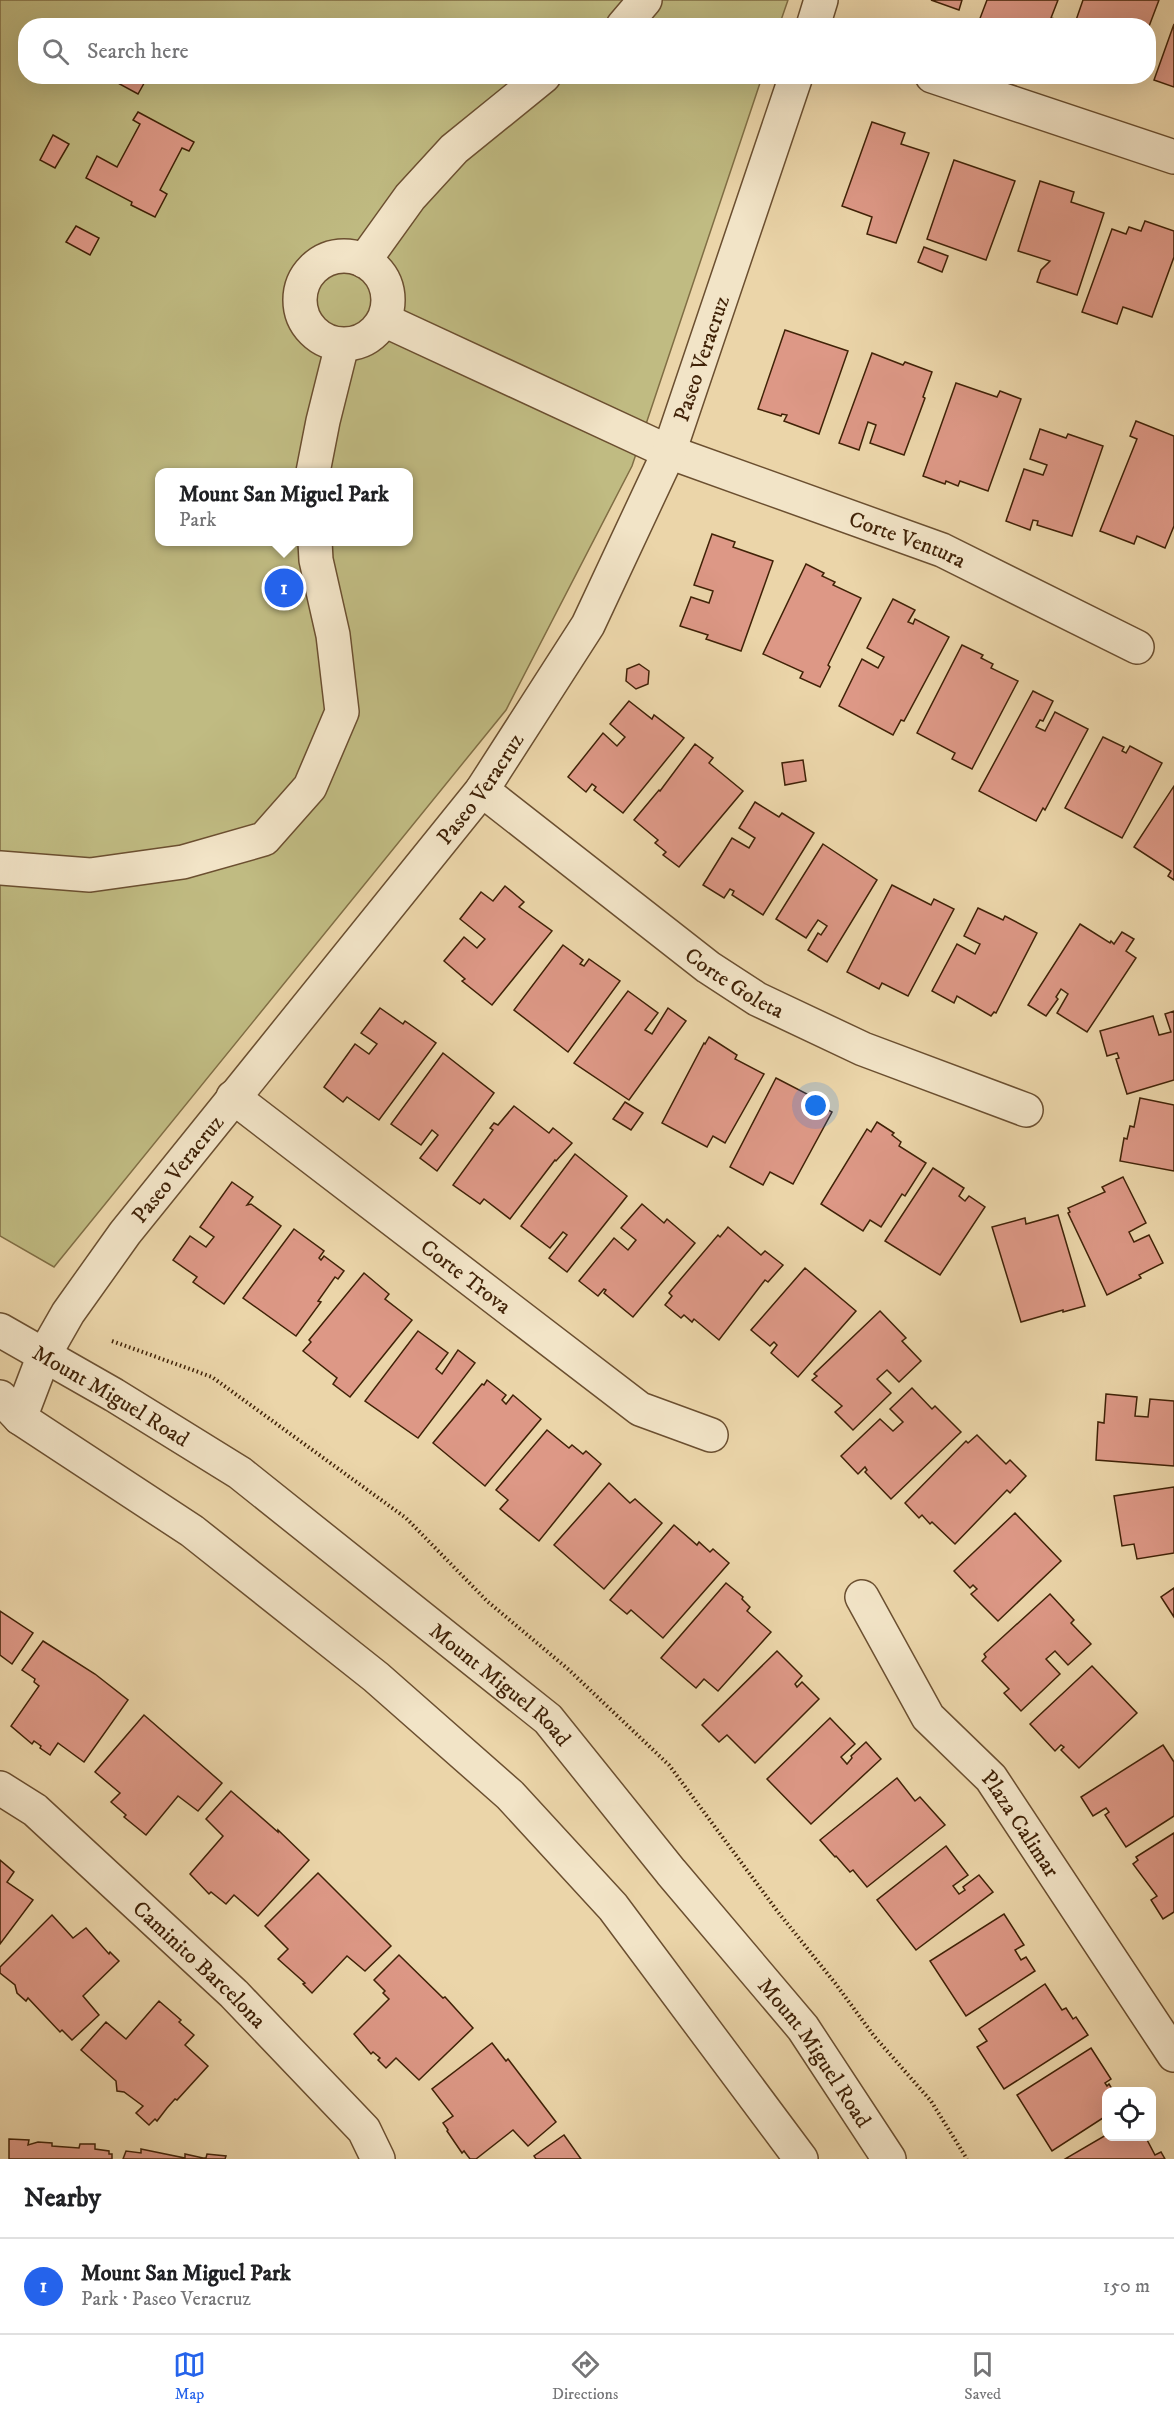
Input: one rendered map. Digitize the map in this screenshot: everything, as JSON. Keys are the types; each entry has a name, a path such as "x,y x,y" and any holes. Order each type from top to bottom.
{"street":[{"path":"630,18 645,0"},
{"path":"815,18 821,0"},
{"path":"364,261 410,197 454,149 534,84"},
{"name":"Paseo Veracruz","path":"10,1408 68,1313 125,1233 482,790 588,626 669,452 793,84"},
{"path":"956,84 1174,157"},
{"path":"348,256 364,261 378,271 387,286 389,303 384,320 374,333 359,342 342,345 325,340 311,330 302,315 300,297 304,281 315,267 330,258 348,256"},
{"name":"Corte Ventura","path":"384,320 669,452 942,550 1137,647"},
{"path":"314,468 342,345"},
{"path":"0,868 90,875 183,862 264,839 310,787 342,712 333,635 316,560 315,546"},
{"name":"Corte Goleta","path":"482,790 708,967 757,999 863,1049 1026,1110"},
{"name":"Corte Trova","path":"233,1097 640,1409 711,1435"},
{"name":"Mount Miguel Road","path":"0,1330 240,1473 548,1719 671,1872 802,2028 889,2159"},
{"path":"10,1408 192,1531 376,1677 510,1795 613,1908 801,2159"},
{"name":"Plaza Calimar","path":"862,1597 928,1717 991,1778 1174,2055"},
{"name":"Caminito Barcelona","path":"0,1788 35,1810 234,1994 364,2130 378,2159"}],"shaded area":[{"path":"0,0 788,0 782,18 18,18 18,84 760,84 632,466 506,710 54,1267 0,1236"}],"building":[{"path":"931,0 962,0 959,10"},
{"path":"987,0 1058,0 1051,18 980,18"},
{"path":"1083,0 1159,0 1152,18 1077,18"},
{"path":"1174,24 1174,87 1156,81 1156,74"},
{"path":"120,84 144,84 138,94"},
{"path":"138,112 194,142 189,151 182,148 160,190 167,194 155,217 86,178 97,156 117,167 140,124 133,120"},
{"path":"872,122 905,133 901,144 929,153 896,243 867,234 872,217 842,206"},
{"path":"53,135 69,144 55,168 40,160"},
{"path":"954,160 1015,181 986,260 927,239"},
{"path":"1040,181 1074,192 1071,202 1104,213 1077,295 1037,282 1041,270 1050,261 1018,251"},
{"path":"1145,221 1174,231 1174,257 1152,317 1123,307 1117,324 1082,312 1112,229 1126,234 1129,227 1141,231"},
{"path":"76,226 99,238 90,255 66,242"},
{"path":"924,247 948,256 942,272 918,262"},
{"path":"785,330 848,351 819,434 784,421 787,415 782,414 781,416 758,409"},
{"path":"872,353 903,365 905,362 932,372 904,455 870,443 876,425 868,422 859,450 839,443"},
{"path":"956,383 997,397 1000,391 1021,399 988,491 960,481 958,486 923,476"},
{"path":"1136,421 1174,436 1174,526 1165,548 1137,536 1134,544 1100,531 1137,439 1130,436"},
{"path":"1040,429 1066,438 1068,434 1103,446 1072,536 1037,525 1038,521 1033,520 1030,530 1006,521 1024,469 1043,475 1047,465 1030,459"},
{"path":"712,534 735,542 733,547 773,561 741,651 706,639 708,635 680,626 691,597 709,603 713,591 694,585"},
{"path":"806,564 824,573 822,576 835,582 833,585 861,598 828,665 830,667 820,687 800,678 803,672 763,654"},
{"path":"893,599 915,610 908,622 913,624 915,619 949,637 904,721 901,720 893,735 839,706 862,659 878,668 884,657 867,648"},
{"path":"962,645 983,655 981,658 993,664 991,668 1018,681 972,769 952,759 955,753 917,733"},
{"path":"639,664 649,671 648,684 636,689 626,681 627,669"},
{"path":"1033,691 1053,701 1043,721 1040,720 1036,727 1045,731 1055,712 1088,729 1045,810 1043,808 1036,821 979,791"},
{"path":"629,701 652,719 654,715 684,738 623,813 594,790 596,787 592,784 586,792 568,777 603,733 617,746 625,737 610,724"},
{"path":"1103,737 1124,747 1122,751 1126,753 1130,746 1162,763 1122,838 1065,808"},
{"path":"695,744 713,758 709,763 743,791 679,867 663,855 666,852 655,843 658,840 634,820 660,791"},
{"path":"803,760 806,781 785,785 782,763"},
{"path":"1174,786 1174,880 1168,876 1171,871 1134,847"},
{"path":"755,802 779,817 782,813 814,833 763,915 732,895 734,891 730,889 724,898 703,885 732,838 749,848 755,838 739,828"},
{"path":"823,844 877,880 827,962 808,950 818,933 821,935 827,926 818,920 806,938 776,919"},
{"path":"892,885 931,905 934,899 954,909 908,996 882,983 879,989 847,972"},
{"path":"505,886 524,902 519,907 552,931 492,1005 462,981 465,979 444,961 464,937 477,948 485,939 460,919 481,892 493,901"},
{"path":"978,908 1003,920 1005,916 1037,933 996,1013 994,1012 991,1016 957,996 954,1003 932,991 957,944 975,954 980,944 964,936"},
{"path":"1080,924 1110,943 1111,941 1114,944 1122,932 1134,939 1126,951 1136,958 1087,1032 1057,1013 1068,994 1061,989 1056,997 1058,999 1046,1016 1028,1005"},
{"path":"563,945 583,960 580,964 584,966 589,959 620,981 568,1052 514,1010"},
{"path":"628,991 658,1013 645,1030 652,1034 668,1008 686,1021 629,1100 574,1063"},
{"path":"380,1008 403,1024 405,1021 436,1043 379,1120 347,1097 343,1102 324,1087 355,1044 369,1054 377,1044 361,1033"},
{"path":"1174,1011 1174,1080 1127,1094 1116,1059 1119,1058 1117,1053 1107,1056 1100,1031 1153,1016 1159,1035 1171,1032 1165,1014"},
{"path":"709,1037 737,1055 735,1059 764,1074 725,1143 713,1136 707,1147 662,1123"},
{"path":"443,1053 494,1093 437,1171 420,1158 438,1135 432,1130 421,1145 391,1124"},
{"path":"776,1078 809,1095 804,1104 807,1105 810,1100 832,1112 793,1184 770,1172 763,1185 730,1167"},
{"path":"1140,1098 1174,1105 1174,1171 1120,1161 1124,1138 1127,1139 1130,1126 1134,1127"},
{"path":"625,1102 643,1113 631,1130 613,1119"},
{"path":"514,1106 549,1133 553,1128 572,1143 555,1160 510,1219 484,1199 480,1204 453,1185 493,1130 490,1128 494,1123 498,1125"},
{"path":"877,1122 894,1133 892,1135 901,1142 899,1146 926,1163 905,1196 902,1194 881,1227 870,1220 863,1231 821,1204 867,1129 871,1132"},
{"path":"575,1154 627,1196 567,1272 549,1258 567,1235 563,1232 550,1248 521,1226"},
{"path":"933,1168 964,1188 959,1196 965,1201 969,1196 985,1207 940,1275 885,1241"},
{"path":"1123,1177 1146,1223 1129,1232 1134,1242 1149,1235 1163,1263 1139,1275 1141,1278 1107,1295 1068,1213 1070,1212 1068,1208 1105,1192 1102,1187"},
{"path":"232,1182 253,1197 247,1205 251,1204 281,1226 224,1304 193,1282 197,1277 173,1260 190,1236 206,1247 214,1237 200,1227"},
{"path":"642,1204 664,1223 667,1219 695,1243 633,1317 604,1293 606,1290 604,1289 598,1296 579,1281 614,1238 628,1250 636,1240 621,1228"},
{"path":"1058,1215 1085,1306 1021,1322 992,1227 1025,1218 1026,1224"},
{"path":"728,1227 761,1255 765,1251 783,1265 768,1282 765,1280 719,1340 694,1319 692,1322 684,1315 681,1318 665,1305 672,1296 669,1293 718,1235 720,1237"},
{"path":"294,1229 324,1251 319,1258 321,1260 324,1256 344,1271 338,1279 335,1277 318,1301 321,1302 296,1336 243,1298"},
{"path":"805,1268 856,1311 798,1377 771,1353 777,1345 774,1342 770,1346 751,1330"},
{"path":"364,1273 389,1294 385,1299 412,1320 350,1397 333,1384 337,1378 303,1351 311,1342 309,1340"},
{"path":"880,1311 906,1338 902,1341 921,1361 899,1382 887,1370 877,1379 891,1393 853,1430 835,1412 842,1406 812,1380 817,1376 814,1374"},
{"path":"418,1331 448,1353 436,1369 442,1374 458,1350 475,1363 418,1438 365,1401"},
{"path":"487,1380 506,1395 502,1400 506,1404 513,1395 541,1419 485,1486 433,1443"},
{"path":"912,1388 932,1409 935,1406 961,1432 891,1499 865,1472 867,1470 865,1467 858,1474 841,1456 880,1419 893,1431 903,1422 890,1409"},
{"path":"1106,1394 1137,1397 1135,1416 1148,1417 1150,1399 1174,1401 1174,1466 1096,1460 1098,1422 1104,1423"},
{"path":"547,1430 569,1448 572,1445 583,1454 586,1451 601,1464 539,1541 500,1509 508,1500 496,1490"},
{"path":"977,1435 1006,1464 1010,1460 1026,1476 1010,1493 1007,1490 955,1544 932,1522 930,1524 922,1515 919,1518 905,1503 966,1441 968,1443"},
{"path":"609,1483 630,1503 635,1499 662,1523 604,1589 554,1545"},
{"path":"1174,1487 1174,1553 1137,1559 1134,1544 1122,1546 1114,1496"},
{"path":"1015,1513 1061,1561 998,1621 971,1594 977,1589 973,1585 970,1588 954,1571"},
{"path":"674,1525 697,1545 699,1542 710,1552 713,1549 729,1563 663,1638 631,1610 627,1614 610,1600"},
{"path":"726,1583 743,1597 742,1599 750,1607 747,1611 771,1632 718,1691 704,1679 696,1688 661,1658"},
{"path":"1174,1588 1174,1617 1161,1597"},
{"path":"1050,1594 1074,1620 1071,1623 1091,1644 1068,1665 1055,1651 1046,1659 1060,1674 1021,1711 1004,1693 1009,1689 982,1661 986,1657 984,1654"},
{"path":"0,1611 33,1633 12,1664 0,1655"},
{"path":"43,1641 95,1674 128,1700 84,1762 58,1743 50,1755 34,1741 32,1744 11,1726 39,1686 34,1682 35,1679 22,1670"},
{"path":"777,1651 802,1676 795,1684 797,1687 802,1682 819,1699 755,1763 727,1735 719,1742 702,1725"},
{"path":"1092,1666 1137,1713 1079,1768 1061,1750 1064,1747 1061,1745 1055,1751 1030,1724"},
{"path":"144,1715 222,1783 198,1811 178,1796 146,1835 124,1817 126,1815 111,1802 120,1793 95,1772"},
{"path":"830,1718 855,1744 841,1757 847,1764 851,1756 866,1742 881,1759 811,1824 767,1779"},
{"path":"1163,1745 1174,1762 1174,1816 1126,1847 1105,1815 1109,1812 1106,1808 1093,1816 1081,1797"},
{"path":"897,1778 915,1801 920,1797 945,1825 867,1887 853,1870 850,1872 820,1840"},
{"path":"231,1791 278,1832 278,1830 309,1860 258,1916 234,1895 226,1904 211,1892 209,1894 190,1874 223,1836 206,1819"},
{"path":"1174,1833 1174,1912 1163,1919 1151,1900 1157,1896 1133,1864 1138,1860 1136,1857"},
{"path":"946,1846 968,1875 953,1886 959,1894 965,1890 963,1887 979,1875 993,1892 916,1950 877,1900"},
{"path":"0,1860 14,1872 7,1882 33,1900 0,1944"},
{"path":"318,1873 391,1946 365,1971 347,1956 312,1993 303,1984 305,1983 278,1959 288,1949 265,1926"},
{"path":"1004,1914 1024,1945 1015,1950 1021,1960 1026,1957 1035,1971 966,2016 930,1961"},
{"path":"52,1915 73,1938 86,1928 109,1954 110,1952 119,1961 83,1996 99,2015 72,2040 62,2030 60,2032 28,1998 26,2001 17,1993 15,1985 0,1973 0,1967"},
{"path":"399,1955 443,1998 445,1997 473,2028 419,2080 396,2058 386,2068 378,2060 380,2058 373,2052 371,2054 354,2034 389,1999 383,1993 385,1991 374,1980"},
{"path":"1045,1984 1062,2010 1066,2008 1073,2019 1076,2017 1088,2035 1004,2089 977,2047 987,2041 979,2029"},
{"path":"159,2001 194,2035 185,2045 208,2066 157,2121 155,2119 149,2125 136,2113 143,2106 124,2092 117,2091 116,2081 81,2050 106,2022 126,2039"},
{"path":"492,2043 506,2061 508,2059 556,2122 528,2146 513,2130 476,2159 470,2159 464,2151 462,2153 447,2131 443,2123 453,2116 432,2089"},
{"path":"1091,2048 1111,2079 1105,2083 1111,2087 1102,2087 1102,2119 1052,2151 1017,2095"},
{"path":"564,2135 581,2159 536,2159 534,2156"},
{"path":"1102,2137 1102,2141 1148,2141 1155,2155 1161,2152 1165,2159 1065,2159"},
{"path":"9,2139 29,2140 28,2145 38,2142 52,2143 52,2146 79,2148 80,2144 95,2144 95,2149 109,2151 112,2159 9,2159"},
{"path":"141,2149 185,2158 185,2154 203,2158 206,2158 207,2154 226,2156 225,2159 123,2159 126,2151 141,2153"}],"place":[{"name":"Mount San Miguel Park","path":"284,588"}]}
